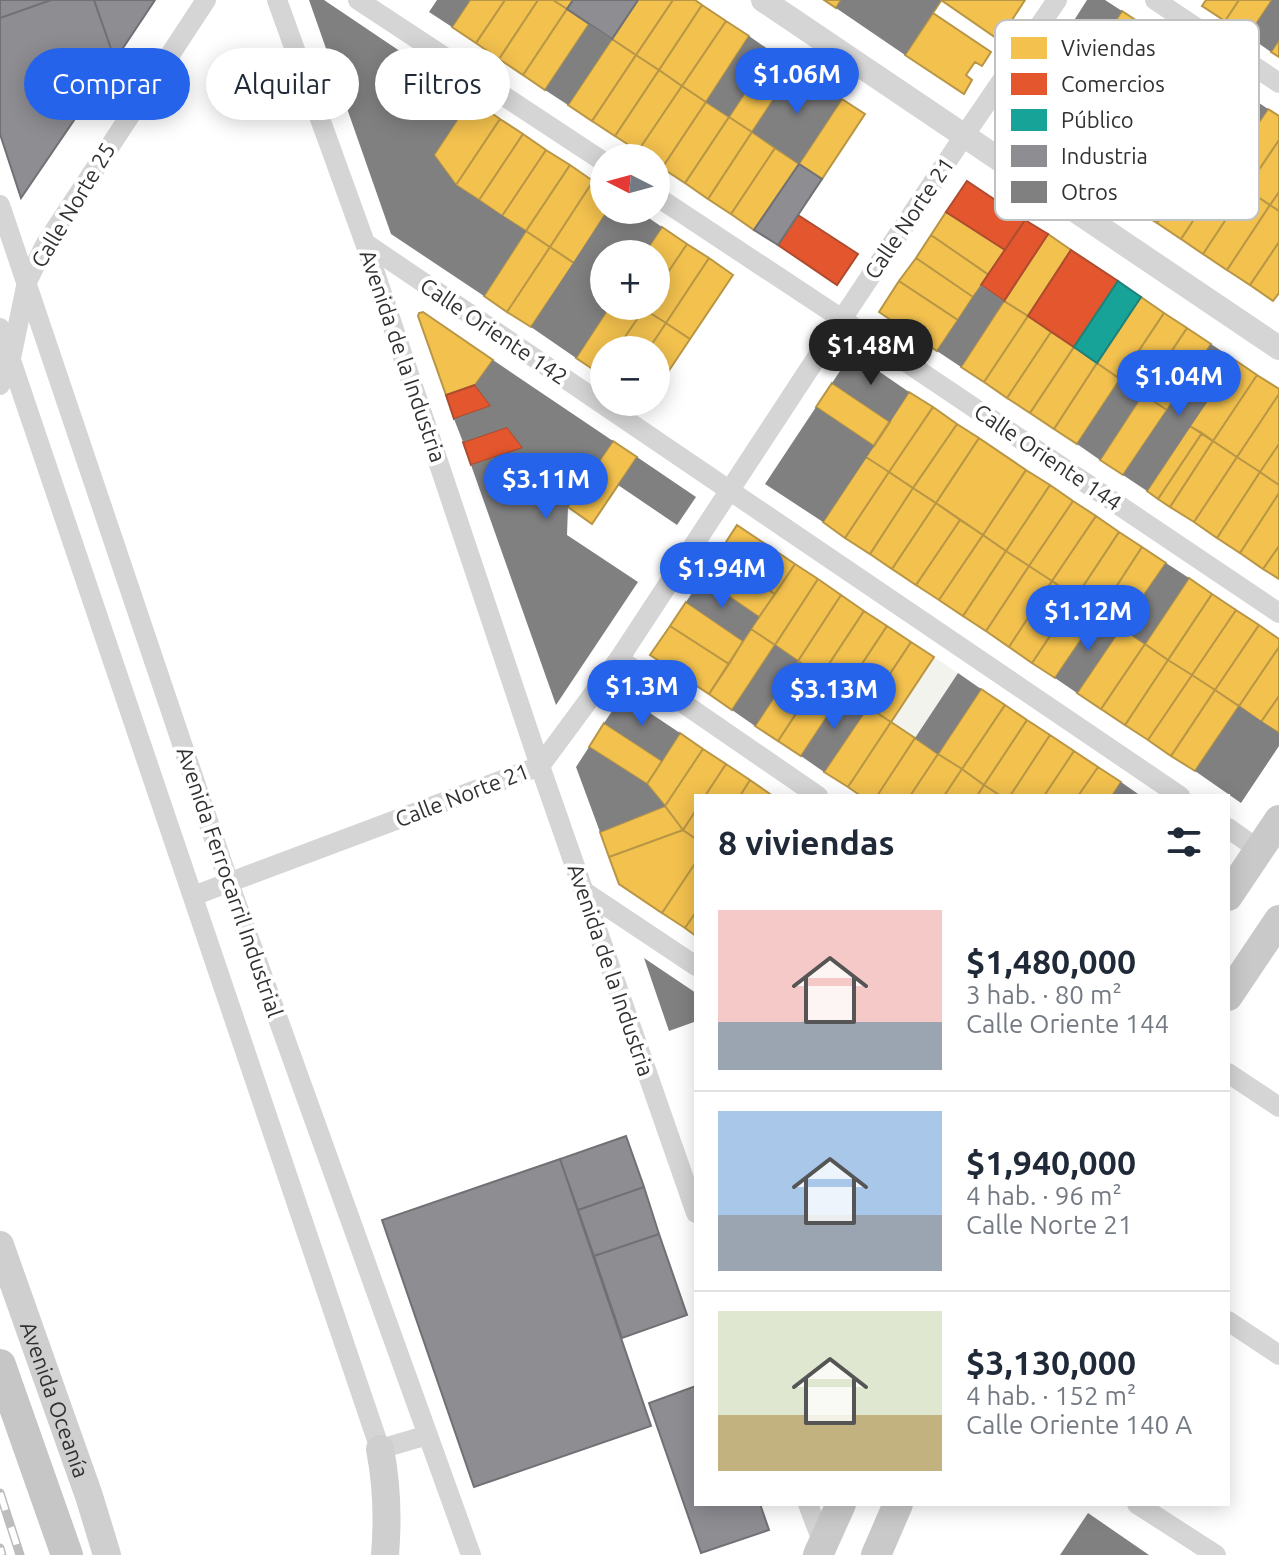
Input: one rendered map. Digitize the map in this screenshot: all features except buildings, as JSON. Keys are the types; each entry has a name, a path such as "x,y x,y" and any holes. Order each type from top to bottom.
{"highway":[{"name":"Avenida Oceanía","path":"0,1365 67,1555"}],"main road":[{"path":"1230,893 1279,820"},
{"path":"1230,993 1279,920"},
{"name":"Avenida Oceanía","path":"0,1245 107,1555"},
{"path":"380,1449 386,1477 388,1520 385,1555"},
{"path":"823,1551 840,1506"},
{"path":"876,1555 897,1506"}],"street":[{"name":"Calle Norte 25","path":"0,385 11,358 27,282 45,245 206,0"},
{"name":"Avenida de la Industria","path":"277,0 365,243 540,766 694,1206"},
{"path":"358,0 590,153"},
{"path":"763,0 995,157"},
{"name":"Calle Norte 21","path":"1043,20 1057,0"},
{"path":"1155,0 1185,20"},
{"path":"1259,70 1279,83"},
{"name":"Calle Norte 21","path":"193,896 540,766 619,659 995,91"},
{"name":"Avenida Ferrocarril Industrial","path":"0,205 229,883 471,1555"},
{"name":"Calle Oriente 144","path":"670,205 1279,613"},
{"path":"1089,220 1279,348"},
{"name":"Calle Oriente 142","path":"365,243 1177,794"},
{"name":"Avenida Ferrocarril Industrial","path":"0,328 380,1449"},
{"path":"619,659 815,794"},
{"path":"1230,829 1259,850"},
{"path":"585,892 694,965"},
{"path":"1230,1074 1279,1107"},
{"path":"1230,1322 1279,1355"},
{"path":"380,1449 428,1435"},
{"path":"809,1506 823,1551"},
{"path":"1140,1506 1216,1555"}],"shaded area":[{"path":"934,657 958,673 915,738 891,722"}],"railway":[{"path":"0,1493 20,1555"},
{"path":"0,1548 2,1555"}]}
